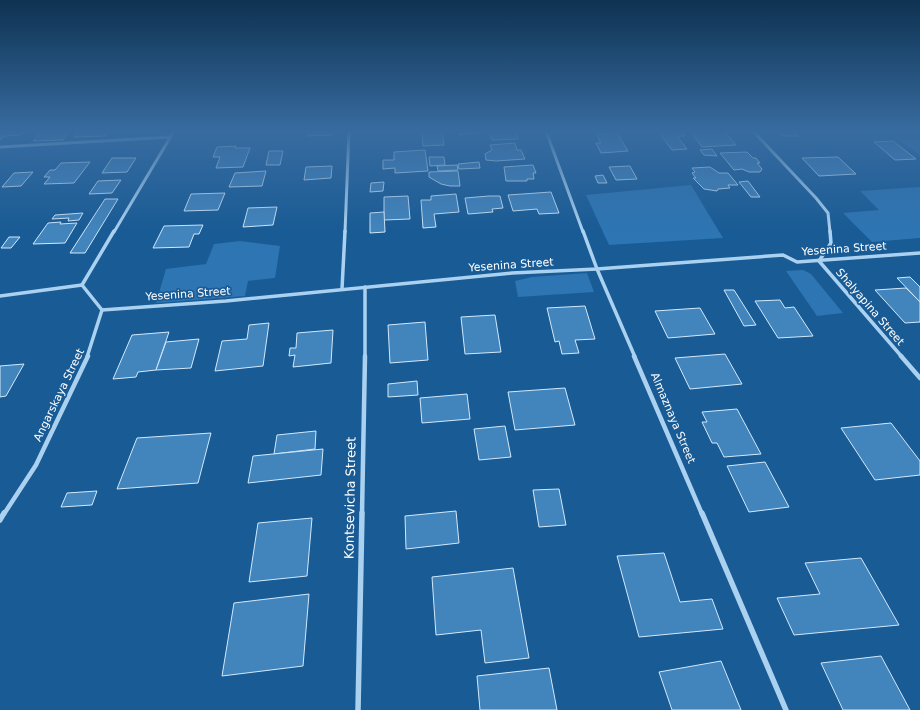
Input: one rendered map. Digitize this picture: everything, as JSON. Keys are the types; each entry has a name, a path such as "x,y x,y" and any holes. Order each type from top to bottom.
{"street":[{"path":"82,285 154,164"},
{"path":"342,289 348,164"},
{"name":"Almaznaya Street","path":"558,164 598,269 786,710"},
{"path":"784,164 828,213 831,243 819,261"},
{"name":"Yesenina Street","path":"102,310 512,273 598,269 783,255 797,262 920,253"},
{"name":"Shalyapina Street","path":"819,261 920,378"},
{"path":"0,296 82,285"},
{"path":"82,285 102,310"},
{"name":"Kontsevicha Street","path":"358,710 366,320 365,287"},
{"name":"Angarskaya Street","path":"0,520 36,465 90,352 102,310"}],"shaded area":[{"path":"691,185 723,238 609,245 586,195"},
{"path":"920,187 920,238 872,242 843,213 879,210 860,191"},
{"path":"240,241 280,246 275,278 248,281 245,296 156,303 166,269 206,264 214,244"},
{"path":"803,270 811,274 843,313 817,316 786,271"},
{"path":"587,273 594,292 518,297 515,281 532,277"}],"building":[{"path":"60,164 88,164 74,183 44,184 50,177 44,177 50,170 55,170"},
{"path":"108,164 132,164 127,172 102,173"},
{"path":"217,164 244,164 243,167 216,168"},
{"path":"266,164 280,164 280,165"},
{"path":"383,164 427,164 428,171 395,173 395,168 383,169"},
{"path":"430,164 445,165 430,166"},
{"path":"458,164 479,164 480,168 459,169"},
{"path":"729,164 758,164 762,169 760,172 749,172 742,169 734,170"},
{"path":"808,164 846,164 856,174 819,176"},
{"path":"457,165 458,170 438,171 437,166"},
{"path":"533,165 536,173 533,173 534,179 527,179 527,181 506,181 504,167"},
{"path":"332,166 331,178 304,180 306,167"},
{"path":"630,166 637,179 616,180 609,167"},
{"path":"710,167 719,173 728,173 738,185 728,185 730,188 718,189 717,191 704,189 693,178 696,178 692,173 695,172 692,168"},
{"path":"266,171 262,186 229,187 235,173"},
{"path":"458,171 460,186 441,184 429,177 429,172"},
{"path":"33,172 21,186 2,187 14,173"},
{"path":"603,175 607,183 598,183 595,176"},
{"path":"121,180 112,193 89,194 98,181"},
{"path":"748,181 760,197 751,197 739,182"},
{"path":"384,182 383,191 370,192 371,183"},
{"path":"551,192 559,213 539,214 537,209 513,211 508,195"},
{"path":"225,193 218,210 184,211 191,194"},
{"path":"456,194 459,212 434,214 436,227 423,228 421,200 431,200 431,196"},
{"path":"408,196 410,219 384,220 384,197"},
{"path":"500,196 503,208 492,209 493,212 468,214 465,198"},
{"path":"105,199 118,199 85,253 70,253"},
{"path":"277,207 273,225 243,227 248,208"},
{"path":"384,212 385,232 370,233 370,213"},
{"path":"83,213 79,220 68,221 69,218 52,219 55,215"},
{"path":"61,222 60,224 77,223 65,243 33,244 48,223"},
{"path":"203,225 199,234 194,234 189,247 153,248 164,226"},
{"path":"9,237 20,237 11,248 1,248"},
{"path":"910,277 920,287 920,302 897,278"},
{"path":"906,288 920,302 920,322 905,323 875,290"},
{"path":"724,290 734,290 756,325 744,326"},
{"path":"780,300 785,308 794,307 813,336 778,338 755,301"},
{"path":"585,306 595,339 575,340 579,353 562,354 559,341 555,342 547,308"},
{"path":"700,308 715,334 668,338 655,311"},
{"path":"495,315 501,352 465,354 461,317"},
{"path":"425,322 428,360 390,363 388,325"},
{"path":"269,323 263,366 215,371 222,341 247,339 249,325"},
{"path":"333,330 331,363 293,367 295,355 289,356 290,348 296,348 297,333"},
{"path":"169,332 156,370 138,372 136,377 113,379 132,335"},
{"path":"199,339 191,368 156,370 166,342"},
{"path":"725,354 742,384 690,389 675,358"},
{"path":"24,364 6,396 0,397 0,366"},
{"path":"417,381 418,395 388,397 388,384"},
{"path":"565,388 575,425 515,430 508,392"},
{"path":"467,394 470,419 422,423 420,398"},
{"path":"737,409 761,454 724,457 717,443 712,443 702,422 707,422 702,412"},
{"path":"891,423 920,461 920,475 875,480 841,428"},
{"path":"505,426 511,457 479,460 474,429"},
{"path":"316,431 315,449 274,454 277,435"},
{"path":"211,433 198,483 117,489 137,438"},
{"path":"323,449 321,475 248,483 253,456"},
{"path":"765,462 789,507 749,512 727,466"},
{"path":"559,489 566,525 539,527 533,490"},
{"path":"97,491 92,505 61,507 67,493"},
{"path":"456,511 459,543 406,549 405,516"},
{"path":"312,518 307,576 249,582 258,523"},
{"path":"664,553 680,602 712,599 723,629 639,637 617,556"},
{"path":"861,558 899,625 794,635 777,598 820,594 805,563"},
{"path":"513,568 529,658 485,663 481,630 436,635 432,577"},
{"path":"309,594 303,666 222,676 234,603"},
{"path":"881,656 910,710 843,710 821,663"},
{"path":"721,661 741,710 672,710 659,672"},
{"path":"549,668 557,710 480,710 477,676"}]}
